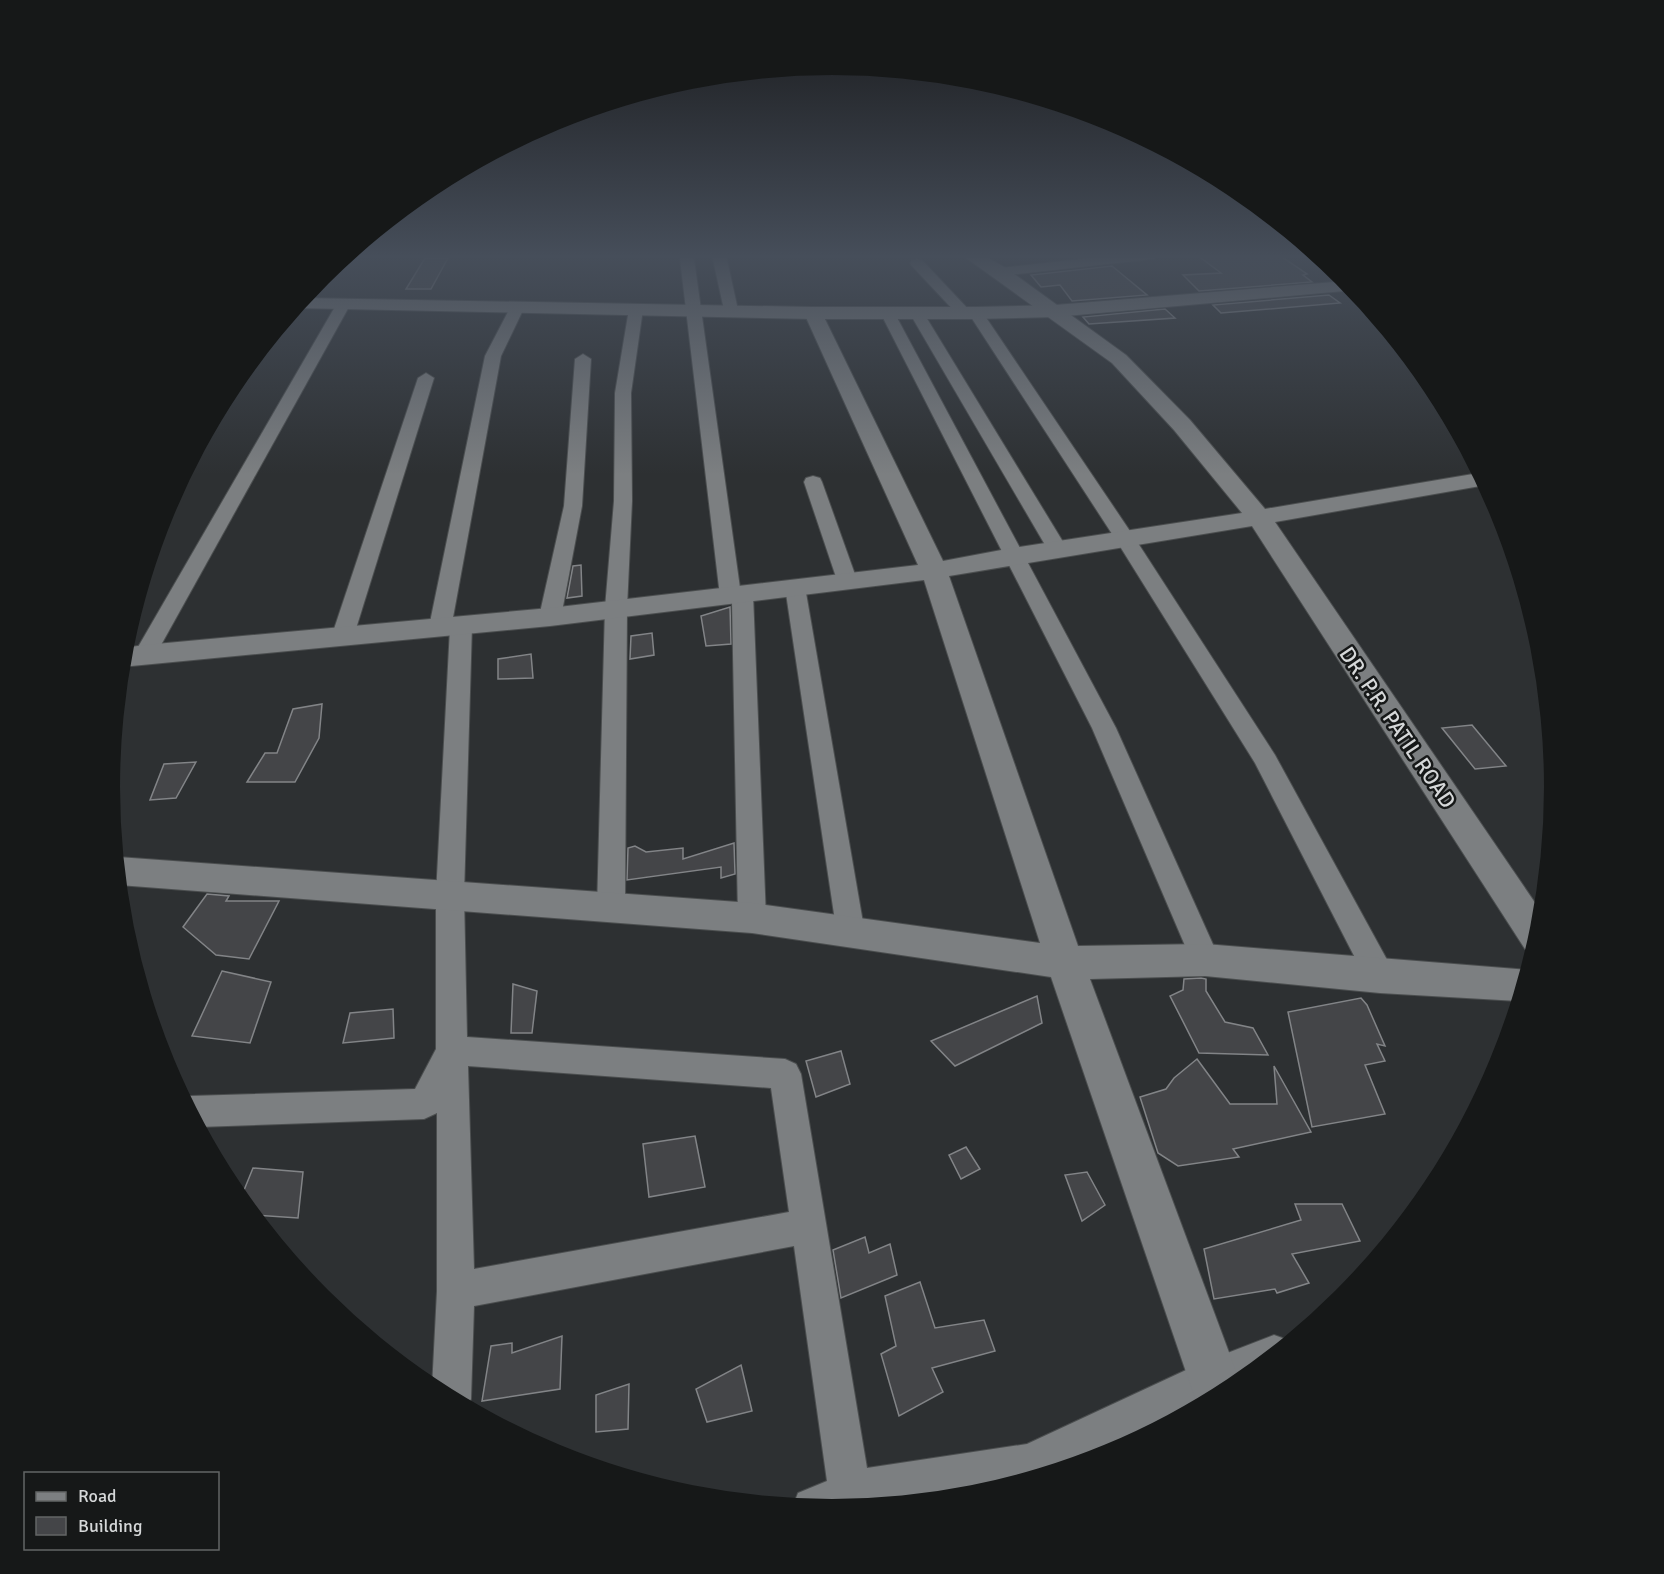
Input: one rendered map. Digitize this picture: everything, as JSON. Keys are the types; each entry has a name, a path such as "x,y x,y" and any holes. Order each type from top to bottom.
{"street":[{"path":"134,656 329,328"},
{"path":"451,1389 456,1291 450,895 451,626 493,356 507,328"},
{"path":"611,909 616,608 623,501 623,393 633,328"},
{"path":"697,328 736,595 752,918"},
{"path":"820,328 934,571 1065,963 1216,1387"},
{"path":"895,328 1012,556 1104,728 1205,960"},
{"path":"926,328 1058,550"},
{"path":"981,328 1126,540 1266,761 1380,976"},
{"name":"DR. P.R. PATIL ROAD","path":"1079,328 1119,359 1182,425 1259,517 1530,926"},
{"path":"550,617 573,506 583,359"},
{"path":"343,635 426,378"},
{"path":"134,656 550,617 934,571 1012,556 1126,540 1475,480"},
{"path":"813,482 847,580"},
{"path":"795,587 851,934"},
{"path":"125,872 752,918 1065,963 1205,960 1380,976 1516,985"},
{"path":"198,1112 424,1104 452,1050"},
{"path":"452,1050 785,1074 850,1492"},
{"path":"456,1291 807,1226"},
{"path":"834,1499 850,1492 1029,1464 1214,1388"}],"building":[{"path":"581,565 582,596 567,598 573,566"},
{"path":"730,607 731,644 706,646 701,616"},
{"path":"652,633 654,655 630,659 631,636"},
{"path":"531,654 533,678 498,679 498,659"},
{"path":"322,704 319,738 295,782 247,782 265,753 277,753 293,709"},
{"path":"1472,725 1506,766 1475,769 1442,728"},
{"path":"196,762 176,798 150,800 164,764"},
{"path":"734,843 735,874 721,878 721,867 627,880 628,848 635,846 646,852 683,848 683,859"},
{"path":"207,894 229,896 226,901 279,901 249,959 216,955 183,927"},
{"path":"222,971 271,982 250,1043 192,1036"},
{"path":"1184,979 1206,979 1206,991 1225,1022 1253,1028 1268,1055 1199,1053 1170,996 1183,990"},
{"path":"513,984 537,991 532,1033 511,1033"},
{"path":"1037,996 1042,1023 955,1066 931,1041"},
{"path":"1361,998 1367,1005 1385,1046 1377,1044 1385,1061 1365,1065 1385,1114 1312,1127 1288,1012"},
{"path":"393,1009 394,1038 343,1043 350,1013"},
{"path":"841,1051 850,1084 816,1097 806,1061"},
{"path":"1197,1059 1230,1104 1277,1104 1274,1066 1311,1132 1233,1149 1239,1157 1178,1166 1158,1153 1140,1097 1166,1089 1174,1078"},
{"path":"695,1136 705,1187 649,1197 643,1144"},
{"path":"966,1147 980,1169 961,1179 949,1155"},
{"path":"253,1168 303,1172 298,1218 264,1216 244,1189"},
{"path":"1087,1172 1105,1205 1082,1221 1065,1175"},
{"path":"1295,1204 1342,1204 1360,1241 1292,1254 1309,1283 1277,1293 1275,1289 1214,1299 1204,1249 1301,1220"},
{"path":"865,1237 869,1253 890,1244 897,1275 841,1298 833,1250"},
{"path":"920,1282 935,1328 984,1320 995,1351 932,1368 943,1392 899,1416 881,1354 896,1346 885,1296"},
{"path":"562,1336 560,1389 482,1401 491,1346 512,1343 512,1353"},
{"path":"741,1365 752,1411 707,1422 696,1389"},
{"path":"629,1384 628,1429 596,1432 596,1395"}]}
